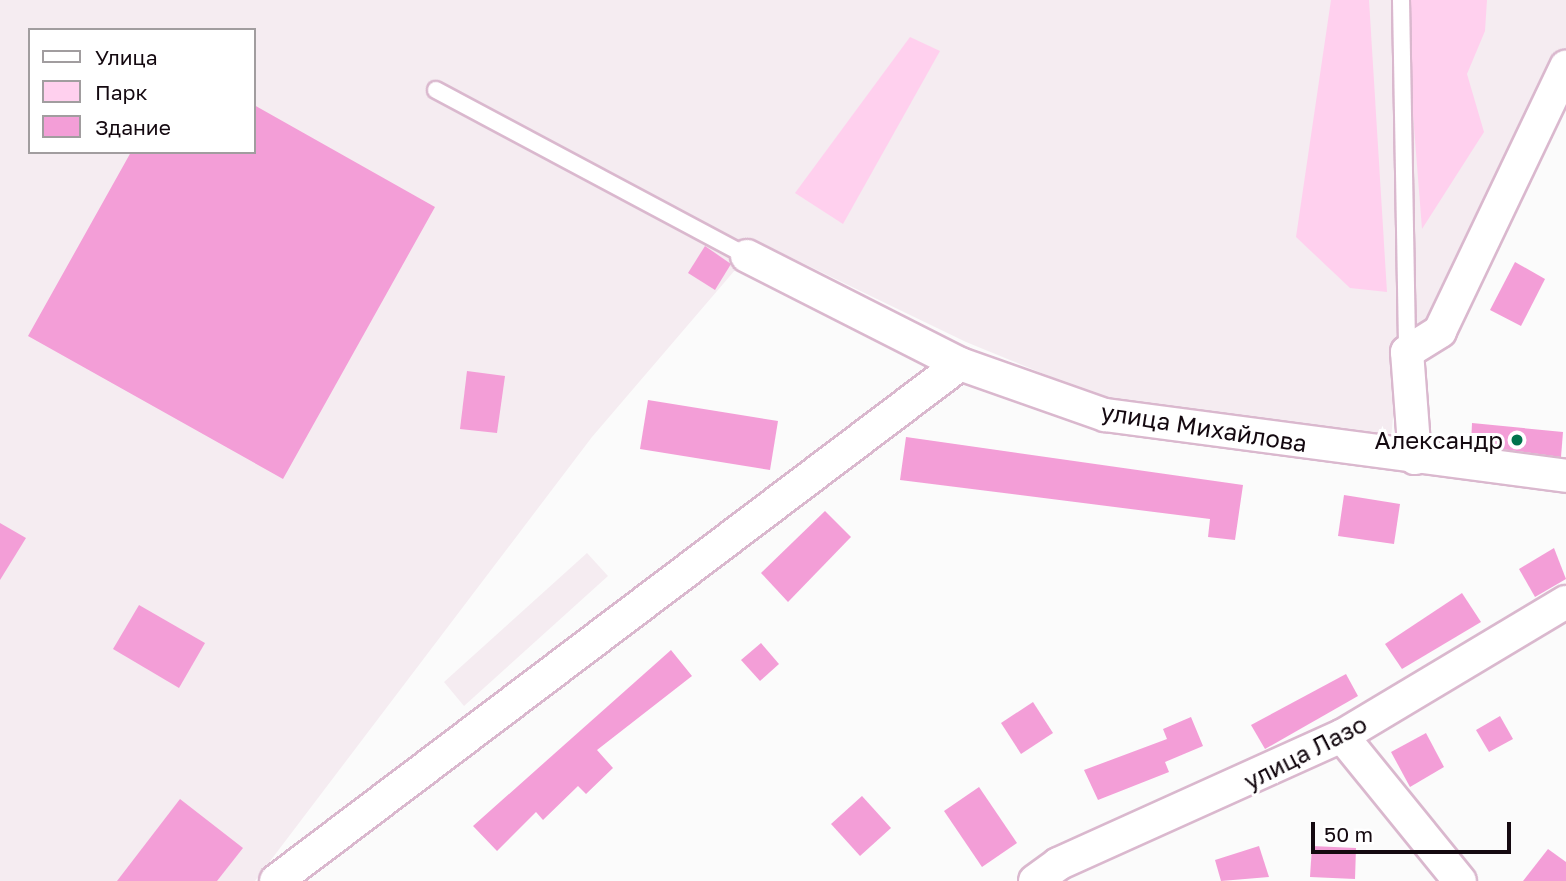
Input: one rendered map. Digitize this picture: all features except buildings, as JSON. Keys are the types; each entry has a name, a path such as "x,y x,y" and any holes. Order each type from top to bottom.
{"street":[{"path":"1415,458 1407,352 1440,331 1566,67"},
{"name":"улица Михайлова","path":"747,256 960,363 1105,415 1566,476"},
{"path":"276,881 960,363"},
{"name":"улица Лазо","path":"1035,881 1069,858 1342,736 1566,602"},
{"path":"1342,736 1460,881"}],"lane":[{"path":"1401,0 1407,352"},
{"path":"436,90 747,256"}],"shaded area":[{"path":"0,0 1566,0 1566,50 1435,312 1399,352 1391,439 1112,402 966,342 759,242 592,437 255,881 0,881"},
{"path":"587,553 608,576 464,706 444,682"}],"green space":[{"path":"1331,0 1369,0 1387,292 1350,288 1296,237"},
{"path":"1404,0 1487,0 1485,31 1467,74 1484,132 1422,229"},
{"path":"910,37 940,51 843,224 795,193"}],"place":[{"name":"Александр","path":"1517,440"}]}
